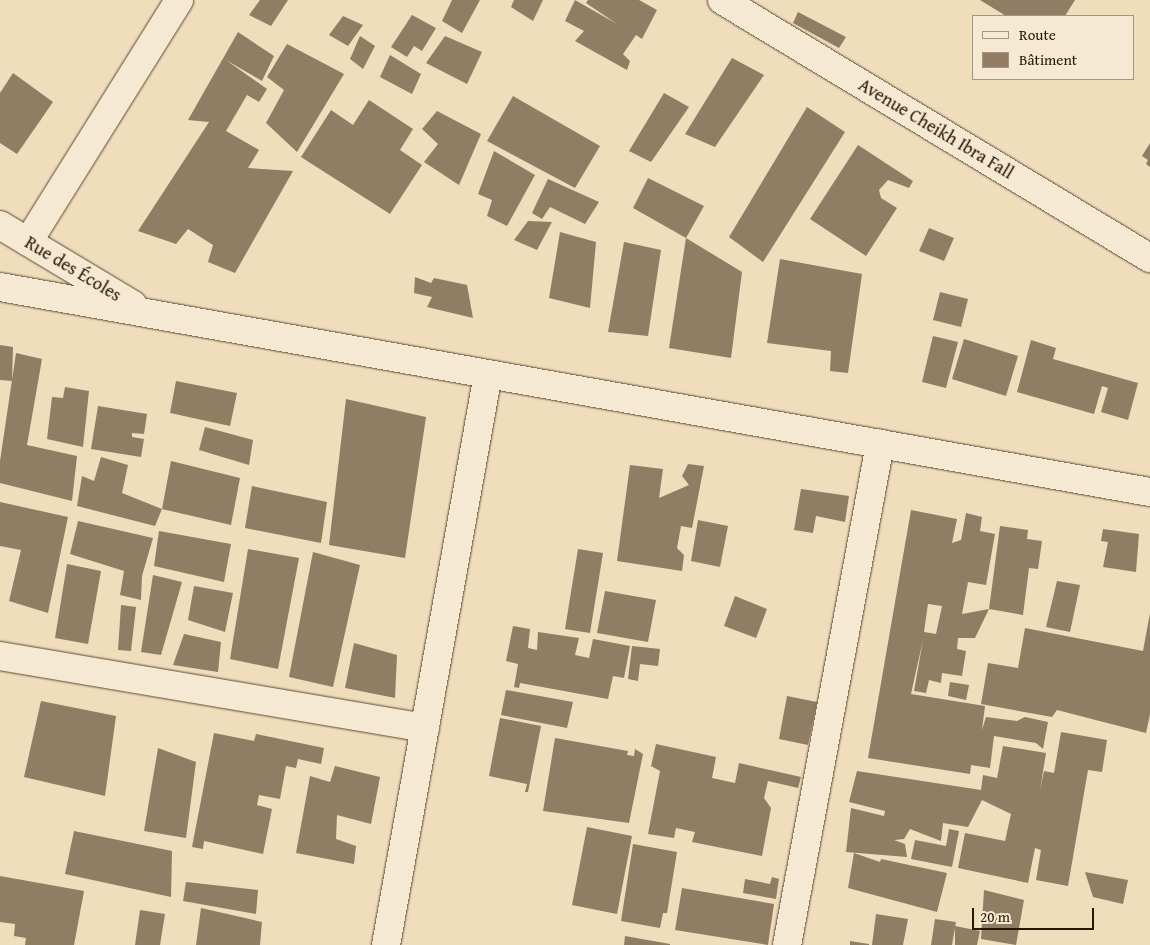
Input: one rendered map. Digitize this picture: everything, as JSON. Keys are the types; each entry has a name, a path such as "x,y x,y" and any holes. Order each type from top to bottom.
{"street":[{"path":"28,242 179,0"},
{"name":"Avenue Cheikh Ibra Fall","path":"722,0 1150,258"},
{"name":"Rue des Écoles","path":"0,225 147,313"},
{"path":"0,287 1150,492"},
{"path":"386,945 488,374"},
{"path":"787,945 880,444"},
{"path":"0,656 425,728"}],"building":[{"path":"260,0 288,0 271,26 249,15"},
{"path":"452,0 480,0 462,33 442,21"},
{"path":"514,0 543,0 533,21 511,7"},
{"path":"575,0 617,24 586,3 588,0 639,0 657,10 642,39 636,35 623,54 630,61 627,70 575,41 584,31 565,21"},
{"path":"980,0 1075,0 1066,15 1004,15"},
{"path":"798,12 846,37 839,48 793,23"},
{"path":"412,15 436,28 422,51 414,46 407,57 391,47"},
{"path":"343,16 363,25 348,46 329,35"},
{"path":"238,32 274,56 262,81 226,60 267,89 259,102 247,95 226,131 259,150 248,168 293,171 235,273 208,262 213,245 188,229 176,244 138,231 209,122 188,120"},
{"path":"360,36 375,46 363,69 350,59"},
{"path":"445,36 482,52 467,84 426,63"},
{"path":"287,44 344,74 297,152 266,123 284,90 267,77"},
{"path":"390,55 421,74 412,94 380,77"},
{"path":"732,58 764,75 715,147 685,134"},
{"path":"13,73 53,102 17,154 0,143 0,93"},
{"path":"664,93 689,107 651,162 629,151"},
{"path":"513,96 600,146 575,188 487,141"},
{"path":"369,100 413,129 400,150 422,165 390,214 301,157 331,110 353,125"},
{"path":"807,107 845,132 763,262 729,237"},
{"path":"437,111 481,134 459,185 424,162 438,144 422,129"},
{"path":"1150,143 1150,167 1146,164 1148,160 1142,156"},
{"path":"858,145 913,181 909,188 888,180 879,190 881,198 897,208 866,256 810,219"},
{"path":"494,151 535,175 507,226 487,216 492,200 478,194"},
{"path":"648,178 704,206 686,238 633,208"},
{"path":"548,179 599,202 585,224 550,207 542,219 532,213"},
{"path":"528,221 552,222 537,250 514,240"},
{"path":"929,228 954,238 944,261 919,251"},
{"path":"560,232 596,242 590,308 549,298"},
{"path":"686,238 742,272 731,358 669,348"},
{"path":"624,242 661,250 648,336 608,332"},
{"path":"780,259 862,274 848,373 830,371 831,351 767,343"},
{"path":"415,277 431,283 434,278 467,285 473,318 427,307 432,297 414,293"},
{"path":"940,292 968,299 961,327 933,320"},
{"path":"933,336 958,342 946,388 922,382"},
{"path":"964,339 1018,356 1006,396 952,379"},
{"path":"1031,340 1056,348 1053,359 1138,383 1128,420 1101,412 1108,388 1102,386 1094,414 1017,392"},
{"path":"0,345 13,347 12,381 0,380"},
{"path":"16,353 42,359 27,445 77,456 72,501 0,483 0,461"},
{"path":"176,381 237,393 230,426 170,413"},
{"path":"65,387 89,391 83,447 47,439 52,397 63,398"},
{"path":"346,399 426,417 405,558 329,545"},
{"path":"98,406 147,414 144,434 132,433 132,437 144,439 141,457 91,449"},
{"path":"205,427 253,440 249,465 199,450"},
{"path":"101,457 128,465 122,493 162,509 155,526 77,506 82,476 94,481"},
{"path":"171,461 240,478 231,525 162,509"},
{"path":"688,464 704,466 692,528 681,526 677,548 684,555 682,571 617,561 630,465 663,469 659,498 689,485 682,476"},
{"path":"252,486 327,502 321,543 245,528"},
{"path":"801,489 849,496 845,522 816,516 813,533 794,530"},
{"path":"0,502 68,517 48,613 9,601 21,550 0,546"},
{"path":"911,510 957,519 952,543 961,540 966,513 982,517 980,531 995,534 986,585 968,582 962,614 989,609 975,638 958,638 957,649 966,651 962,676 942,673 941,683 929,680 926,693 914,691 923,640 911,694 985,706 982,730 986,717 1017,721 1025,717 1048,722 1043,749 1036,743 994,736 990,768 971,765 970,774 868,758","holes":["928,604 942,606 936,634 924,632"]},
{"path":"698,520 728,526 720,567 691,561"},
{"path":"78,521 153,538 142,576 141,600 120,595 124,571 70,554"},
{"path":"1000,526 1028,530 1027,539 1042,541 1038,569 1029,568 1023,615 989,609"},
{"path":"1103,529 1139,534 1136,572 1103,567 1108,542 1101,541"},
{"path":"159,531 231,544 224,582 154,566"},
{"path":"248,549 299,558 278,669 230,659"},
{"path":"578,549 603,553 590,633 565,629"},
{"path":"313,552 360,565 333,687 289,677"},
{"path":"67,564 101,571 88,644 55,638"},
{"path":"153,575 182,582 161,655 141,652"},
{"path":"1057,581 1080,585 1070,632 1046,627"},
{"path":"194,586 233,593 225,632 188,620"},
{"path":"605,591 656,600 648,642 597,633"},
{"path":"735,596 767,609 756,638 724,626"},
{"path":"121,605 136,607 131,651 118,650"},
{"path":"1150,613 1150,714 1146,733 1057,710 1052,717 981,704 988,663 1018,668 1025,628 1143,651"},
{"path":"513,626 530,629 528,648 537,650 538,632 579,638 575,655 589,658 593,639 630,646 624,678 613,676 608,699 520,683 519,688 514,687 518,664 506,661"},
{"path":"184,634 221,642 218,672 173,665"},
{"path":"354,643 397,655 395,698 345,688"},
{"path":"632,646 660,649 658,666 640,664 638,681 628,679"},
{"path":"950,682 969,685 966,700 948,696"},
{"path":"506,690 573,702 567,728 501,715"},
{"path":"787,696 817,702 808,745 779,739"},
{"path":"41,701 116,716 105,796 24,777"},
{"path":"500,718 541,726 528,792 525,792 527,784 489,776"},
{"path":"1061,732 1107,740 1102,772 1088,770 1068,886 1036,880 1041,850 1035,848 1028,883 958,868 965,833 1005,841 1011,814 982,800 968,827 943,823 941,841 910,829 904,839 894,840 905,844 907,857 846,852 851,808 884,816 885,811 849,802 857,771 981,790 983,775 997,778 1003,746 1046,753 1040,790 1044,771 1054,773"},
{"path":"214,733 254,741 256,734 324,748 321,764 298,759 296,768 286,766 280,799 259,795 257,805 272,809 263,854 204,841 203,849 192,847"},
{"path":"555,738 628,751 627,755 634,756 635,749 643,754 629,823 543,811"},
{"path":"656,744 716,757 712,778 735,783 739,763 801,777 798,788 768,781 764,798 771,808 762,856 692,842 695,832 676,828 674,838 648,834 660,771 651,766"},
{"path":"158,748 196,762 186,838 144,831"},
{"path":"335,766 380,777 371,824 337,815 336,839 356,846 354,864 296,853 310,776 330,782"},
{"path":"587,827 632,836 617,914 572,905"},
{"path":"949,829 959,831 952,867 911,859 915,840 946,846"},
{"path":"74,831 172,851 171,897 65,874"},
{"path":"633,844 677,852 667,913 663,913 660,928 621,921"},
{"path":"854,853 880,862 881,859 947,873 937,912 848,888"},
{"path":"1085,872 1128,880 1123,904 1093,897"},
{"path":"0,876 84,891 74,945 25,945 26,938 14,936 15,924 0,922"},
{"path":"772,877 779,879 776,899 743,893 745,879 770,884"},
{"path":"186,882 258,890 256,914 183,901"},
{"path":"682,888 774,904 768,945 675,930"},
{"path":"984,890 1024,900 1016,945 981,939"},
{"path":"201,908 262,922 260,945 196,945"},
{"path":"140,910 165,914 160,945 135,945"},
{"path":"876,914 908,919 903,945 872,945"},
{"path":"935,919 956,922 952,945 931,945"},
{"path":"955,926 980,931 977,945 955,945"},
{"path":"625,936 670,944 670,945 624,945"},
{"path":"850,941 869,944 869,945 850,945"}]}
